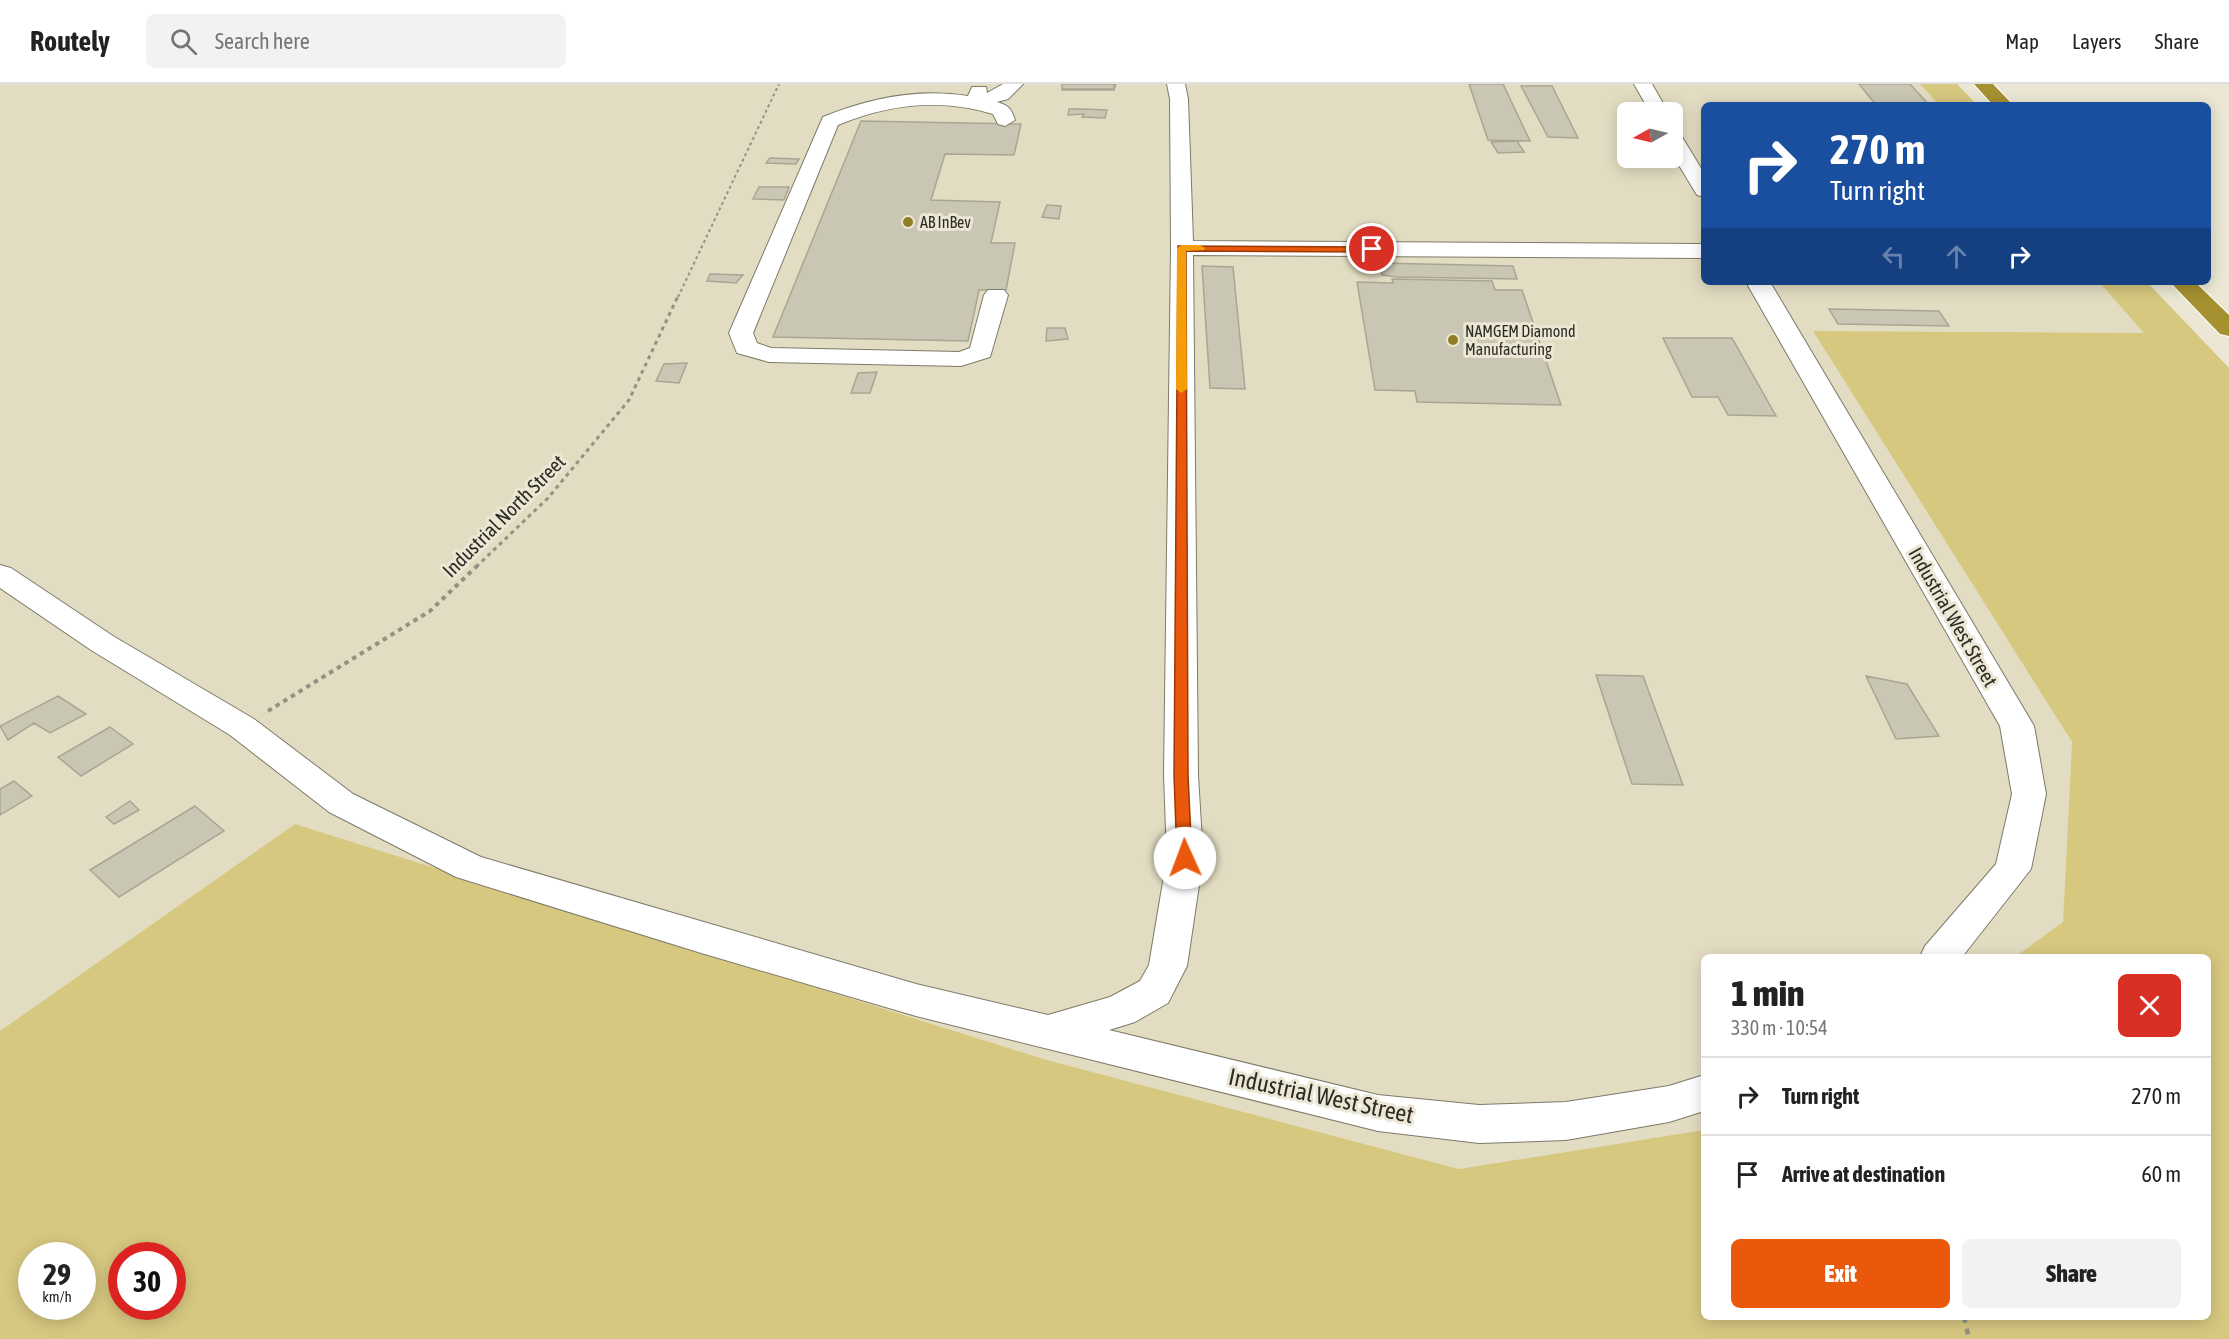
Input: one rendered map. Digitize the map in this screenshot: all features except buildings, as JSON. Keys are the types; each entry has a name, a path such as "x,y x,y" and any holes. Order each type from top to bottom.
{"highway":[{"path":"1983,84 2001,102"},
{"path":"2185,285 2229,329"}],"street":[{"path":"996,295 981,352 961,360 769,355 746,348 741,333 830,121 856,109 895,101 983,93 1001,95 1014,84"},
{"path":"1049,1031 1122,1010 1154,992 1168,966 1185,858 1181,775 1182,248 1179,99 1176,84"},
{"path":"1643,84 1653,102"},
{"path":"983,93 1002,110 1005,120"},
{"path":"1683,155 1701,186"},
{"path":"1182,248 1701,251"},
{"name":"Industrial West Street","path":"1760,285 2017,726 2029,794 2013,869 1942,954"},
{"name":"Industrial West Street","path":"0,574 102,643 242,727 341,803 469,867 916,1000 1378,1113 1479,1124 1566,1121 1669,1104 1701,1094"}],"path":[{"name":"Industrial North Street","path":"242,727 430,611 548,498 629,400 779,84"},
{"path":"1965,1320 1969,1339"}],"shaded area":[{"path":"0,84 1920,84 1936,102 1701,102 1701,285 2102,285 2145,333 1814,331 2072,742 2063,923 2019,954 1701,954 1701,1130 1460,1169 1047,1060 295,824 0,1031"},
{"path":"1920,84 1957,84 1974,102 1936,102"},
{"path":"2102,285 2150,285 2229,368 2229,1339 0,1339 0,1031 295,824 1047,1060 1459,1169 1701,1130 1701,1320 2211,1320 2211,954 2019,954 2063,922 2072,742 1813,331 2144,333"}],"slow traffic":[{"path":"1181,389 1182,248 1200,248"}],"place":[{"name":"AB InBev","path":"908,222"},
{"name":"NAMGEM Diamond Manufacturing","path":"1453,340"}],"route":[{"path":"1185,858 1181,775 1182,248 1372,249"}]}
